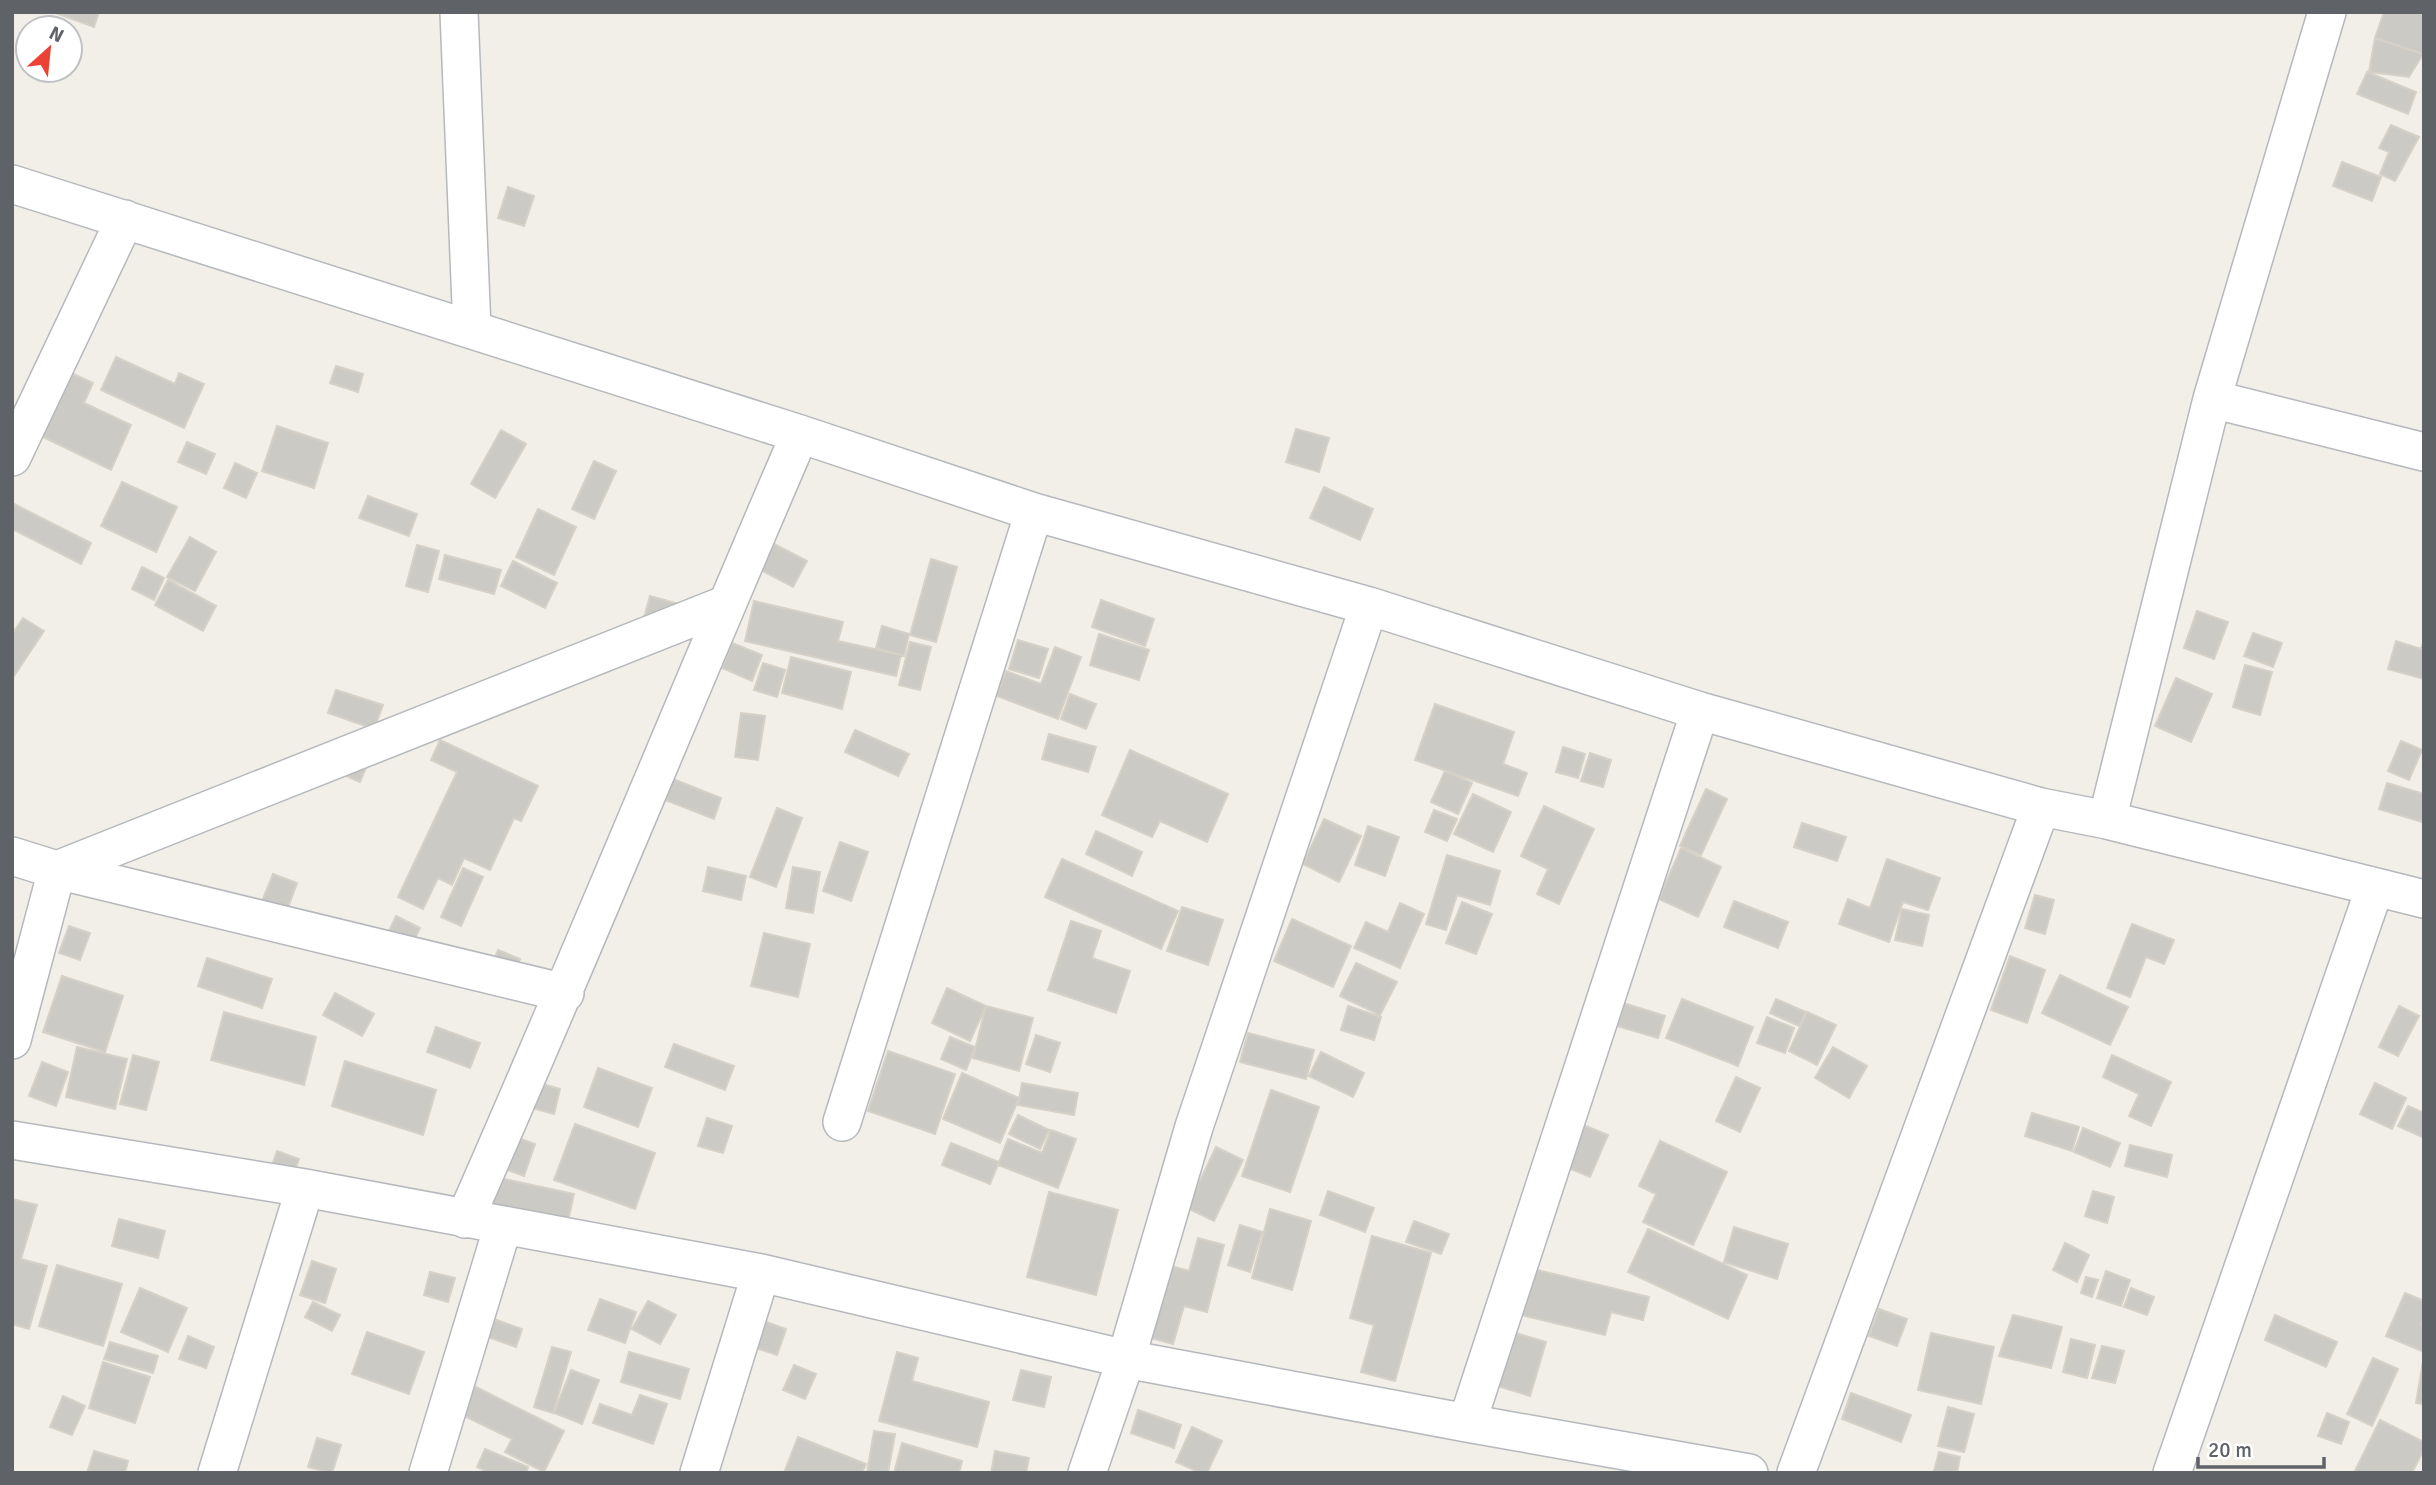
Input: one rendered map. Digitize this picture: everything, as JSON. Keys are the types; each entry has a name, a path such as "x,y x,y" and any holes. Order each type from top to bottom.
{"street":[{"path":"459,12 472,329"},
{"path":"2107,820 2212,399 2327,12"},
{"path":"12,184 800,434 1034,512 1369,606 1700,711 2041,807 2107,820 2424,899"},
{"path":"12,457 125,219"},
{"path":"2212,399 2424,452"},
{"path":"465,1219 565,993 800,434"},
{"path":"842,1122 1034,512"},
{"path":"57,870 727,604"},
{"path":"1087,1473 1126,1359 1194,1127 1369,606"},
{"path":"1467,1423 1700,711"},
{"path":"1797,1473 2041,807"},
{"path":"12,856 57,870 565,993"},
{"path":"12,1040 57,870"},
{"path":"2172,1473 2375,887"},
{"path":"12,1140 305,1188 761,1273 1126,1359 1749,1473"},
{"path":"217,1473 305,1188"},
{"path":"428,1473 503,1226"},
{"path":"699,1473 761,1273"}],"building":[{"path":"53,12 99,12 94,27 84,23 84,14"},
{"path":"2384,12 2424,12 2423,54 2375,38"},
{"path":"2375,38 2423,54 2409,77 2369,72"},
{"path":"2367,72 2416,92 2408,114 2357,94"},
{"path":"2391,125 2419,137 2395,181 2380,174 2389,152 2379,148"},
{"path":"2342,162 2381,177 2372,201 2333,186"},
{"path":"508,187 534,196 524,226 498,218"},
{"path":"116,357 175,384 179,373 204,384 184,428 101,390"},
{"path":"336,366 363,374 358,392 330,383"},
{"path":"69,372 93,383 84,403 131,425 111,470 39,435"},
{"path":"277,426 328,443 314,488 262,471"},
{"path":"1296,429 1329,438 1319,472 1286,462"},
{"path":"501,430 526,444 495,498 471,484"},
{"path":"187,442 215,454 206,474 178,462"},
{"path":"594,461 616,471 594,519 572,509"},
{"path":"235,463 257,473 246,498 224,488"},
{"path":"122,482 177,507 156,552 101,526"},
{"path":"1324,487 1373,509 1360,540 1310,518"},
{"path":"368,496 417,514 409,536 359,518"},
{"path":"12,503 91,543 81,564 12,529"},
{"path":"538,509 576,527 554,575 516,557"},
{"path":"190,537 216,552 195,591 167,577"},
{"path":"774,544 807,561 793,587 761,570"},
{"path":"417,545 439,551 428,592 406,586"},
{"path":"445,555 501,570 494,594 439,579"},
{"path":"931,559 957,567 936,642 910,635"},
{"path":"513,561 557,583 545,608 501,586"},
{"path":"142,567 164,578 154,600 132,589"},
{"path":"168,580 216,606 203,631 155,605"},
{"path":"650,596 679,604 642,625"},
{"path":"1101,600 1154,619 1145,646 1092,627"},
{"path":"754,601 843,622 838,641 901,655 896,676 745,641"},
{"path":"2197,611 2228,622 2214,659 2184,648"},
{"path":"23,618 44,631 12,679 12,634"},
{"path":"882,626 909,634 904,656 876,648"},
{"path":"2253,633 2282,643 2273,667 2244,656"},
{"path":"1099,634 1149,650 1139,680 1090,665"},
{"path":"1018,640 1048,649 1039,678 1009,669"},
{"path":"2424,640 2424,679 2388,669 2396,641 2421,649"},
{"path":"910,642 931,647 920,690 899,685"},
{"path":"732,643 762,655 752,681 722,668"},
{"path":"1055,647 1081,657 1058,719 997,696 1006,671 1041,684"},
{"path":"791,657 851,672 842,709 782,693"},
{"path":"763,663 785,670 777,697 754,690"},
{"path":"2245,665 2272,672 2260,715 2233,707"},
{"path":"2176,678 2212,694 2191,742 2155,726"},
{"path":"336,690 383,705 374,729 328,713"},
{"path":"1070,694 1096,704 1086,729 1061,719"},
{"path":"1435,704 1514,732 1503,764 1527,773 1518,796 1415,760"},
{"path":"741,713 765,716 758,760 735,757"},
{"path":"855,730 909,754 898,776 845,752"},
{"path":"1049,734 1096,747 1088,772 1042,759"},
{"path":"440,740 538,786 521,821 514,818 490,870 464,858 452,885 438,878 423,909 398,897 457,772 431,760"},
{"path":"2401,741 2422,750 2409,780 2388,771"},
{"path":"375,746 360,782 339,773"},
{"path":"1563,747 1585,754 1578,778 1556,772"},
{"path":"1130,750 1228,794 1207,842 1160,821 1152,837 1102,815"},
{"path":"1590,753 1611,760 1603,787 1581,781"},
{"path":"1445,771 1472,783 1458,814 1431,802"},
{"path":"668,777 721,798 714,819 660,798"},
{"path":"2387,783 2424,794 2422,822 2379,809"},
{"path":"1706,789 1727,799 1701,855 1680,846"},
{"path":"1473,794 1511,812 1493,852 1454,834"},
{"path":"1544,806 1594,829 1559,904 1537,894 1548,869 1521,856"},
{"path":"777,808 802,818 776,887 750,877"},
{"path":"1434,810 1457,819 1447,841 1425,832"},
{"path":"1324,819 1361,836 1339,882 1303,864"},
{"path":"1802,823 1846,837 1837,861 1794,847"},
{"path":"1368,826 1399,837 1385,876 1355,865"},
{"path":"1096,831 1142,852 1132,876 1086,854"},
{"path":"840,842 868,852 851,901 823,891"},
{"path":"1681,848 1721,867 1698,917 1659,899"},
{"path":"1447,855 1500,871 1490,905 1457,895 1446,930 1426,924"},
{"path":"1062,859 1178,911 1161,949 1045,897"},
{"path":"1887,859 1940,878 1928,910 1903,902 1889,942 1839,924 1848,899 1870,908"},
{"path":"708,867 746,876 741,900 703,891"},
{"path":"793,867 820,872 813,913 786,908"},
{"path":"463,868 483,877 461,926 441,917"},
{"path":"273,874 297,883 282,924 257,914"},
{"path":"2035,895 2054,900 2045,934 2025,928"},
{"path":"1734,901 1788,922 1778,948 1724,927"},
{"path":"1462,902 1492,914 1476,954 1446,943"},
{"path":"1400,903 1424,914 1400,968 1354,948 1366,922 1388,932"},
{"path":"1182,907 1223,920 1208,965 1167,951"},
{"path":"1902,909 1929,915 1922,946 1895,940"},
{"path":"396,916 420,928 406,957 382,946"},
{"path":"1292,919 1351,946 1333,987 1274,961"},
{"path":"1071,921 1101,931 1092,958 1130,971 1116,1013 1048,990"},
{"path":"2132,924 2174,940 2164,964 2146,957 2130,997 2107,988"},
{"path":"69,926 90,933 80,960 59,953"},
{"path":"764,933 810,944 798,997 751,986"},
{"path":"498,950 520,959 509,986 487,977"},
{"path":"2010,956 2045,970 2027,1023 1991,1010"},
{"path":"207,958 272,979 262,1008 198,986"},
{"path":"1356,963 1397,982 1380,1015 1340,996"},
{"path":"2060,975 2128,1007 2110,1045 2042,1013"},
{"path":"62,976 123,996 105,1052 43,1032"},
{"path":"947,988 986,1006 970,1041 932,1023"},
{"path":"335,993 374,1014 362,1036 323,1015"},
{"path":"1682,999 1753,1027 1738,1066 1666,1038"},
{"path":"1776,999 1806,1012 1799,1026 1770,1013"},
{"path":"1620,1002 1665,1016 1658,1038 1614,1025"},
{"path":"986,1006 1033,1018 1019,1071 973,1058"},
{"path":"1348,1006 1381,1017 1374,1040 1341,1030"},
{"path":"2399,1006 2419,1016 2398,1056 2379,1047"},
{"path":"224,1012 316,1037 304,1085 211,1060"},
{"path":"1807,1012 1836,1025 1817,1065 1789,1051"},
{"path":"1767,1017 1794,1028 1785,1053 1757,1043"},
{"path":"436,1027 480,1043 470,1068 427,1052"},
{"path":"1248,1033 1314,1050 1306,1079 1240,1062"},
{"path":"1036,1035 1060,1043 1050,1072 1026,1064"},
{"path":"950,1037 975,1047 966,1070 941,1059"},
{"path":"674,1044 734,1066 725,1090 665,1067"},
{"path":"77,1047 127,1059 115,1109 66,1097"},
{"path":"1833,1047 1867,1066 1849,1098 1815,1078"},
{"path":"888,1051 955,1074 935,1134 868,1111"},
{"path":"1321,1052 1364,1073 1353,1097 1309,1076"},
{"path":"133,1055 159,1062 146,1110 120,1104"},
{"path":"2112,1055 2171,1082 2151,1126 2129,1116 2139,1094 2103,1077"},
{"path":"345,1061 436,1090 423,1135 332,1106"},
{"path":"42,1062 68,1072 56,1106 29,1096"},
{"path":"598,1068 652,1088 638,1127 584,1107"},
{"path":"962,1073 1019,1098 1000,1143 943,1119"},
{"path":"1736,1077 1760,1088 1740,1132 1716,1121"},
{"path":"532,1081 560,1089 554,1114 525,1106"},
{"path":"1022,1083 1078,1093 1074,1115 1018,1105"},
{"path":"2375,1083 2406,1098 2392,1129 2360,1114"},
{"path":"1271,1090 1319,1107 1290,1192 1242,1176"},
{"path":"2408,1106 2424,1113 2424,1138 2398,1126"},
{"path":"2032,1113 2079,1127 2072,1151 2025,1136"},
{"path":"1018,1115 1049,1130 1040,1149 1009,1134"},
{"path":"707,1118 732,1126 723,1153 698,1146"},
{"path":"1576,1122 1608,1135 1590,1177 1559,1164"},
{"path":"575,1124 655,1153 635,1209 554,1180"},
{"path":"2083,1128 2120,1143 2110,1167 2074,1152"},
{"path":"1051,1130 1076,1139 1058,1188 998,1165 1008,1139 1042,1153"},
{"path":"508,1134 535,1144 524,1176 497,1166"},
{"path":"1660,1141 1727,1172 1693,1245 1643,1222 1656,1194 1639,1186"},
{"path":"951,1143 999,1162 990,1184 942,1165"},
{"path":"2130,1145 2172,1155 2167,1177 2125,1166"},
{"path":"1216,1147 1243,1160 1214,1221 1187,1208"},
{"path":"277,1151 299,1159 290,1184 268,1177"},
{"path":"490,1176 574,1194 568,1221 485,1204"},
{"path":"1328,1191 1374,1208 1365,1232 1320,1215"},
{"path":"2093,1191 2114,1197 2107,1223 2085,1216"},
{"path":"1049,1192 1118,1210 1096,1295 1027,1277"},
{"path":"12,1199 37,1205 21,1259 47,1266 29,1329 12,1324"},
{"path":"1270,1209 1311,1221 1292,1290 1252,1278"},
{"path":"119,1219 165,1231 158,1258 112,1246"},
{"path":"1414,1221 1449,1234 1441,1254 1406,1242"},
{"path":"1240,1225 1262,1232 1250,1272 1228,1265"},
{"path":"1734,1227 1788,1244 1777,1279 1724,1262"},
{"path":"1648,1229 1747,1275 1728,1319 1628,1272"},
{"path":"1372,1236 1431,1253 1395,1381 1361,1372 1374,1325 1350,1318"},
{"path":"1198,1238 1224,1245 1207,1312 1184,1306 1173,1344 1144,1336 1164,1264 1189,1271"},
{"path":"2065,1243 2089,1255 2077,1282 2053,1270"},
{"path":"312,1261 336,1269 325,1303 300,1295"},
{"path":"57,1265 122,1284 103,1346 39,1326"},
{"path":"1529,1268 1649,1297 1643,1320 1611,1312 1605,1335 1517,1314"},
{"path":"2106,1271 2130,1280 2121,1306 2097,1298"},
{"path":"430,1272 455,1278 448,1302 424,1295"},
{"path":"2086,1277 2098,1280 2092,1297 2081,1293"},
{"path":"140,1288 187,1308 168,1352 121,1332"},
{"path":"2131,1288 2154,1297 2147,1315 2124,1307"},
{"path":"2405,1293 2424,1301 2424,1318 2421,1324 2424,1325 2424,1352 2386,1336"},
{"path":"600,1299 636,1312 625,1343 588,1330"},
{"path":"648,1301 676,1315 660,1344 632,1329"},
{"path":"313,1302 340,1315 332,1331 305,1317"},
{"path":"1879,1309 1907,1319 1897,1346 1869,1336"},
{"path":"2013,1315 2062,1327 2051,1368 1999,1356"},
{"path":"2275,1315 2337,1342 2326,1367 2265,1340"},
{"path":"491,1318 522,1329 516,1347 485,1336"},
{"path":"756,1318 786,1329 777,1355 747,1345"},
{"path":"1505,1330 1546,1342 1530,1396 1488,1383"},
{"path":"367,1332 424,1352 409,1394 352,1374"},
{"path":"1931,1333 1994,1347 1981,1404 1918,1390"},
{"path":"188,1336 214,1347 206,1368 179,1359"},
{"path":"2071,1339 2095,1345 2087,1378 2063,1372"},
{"path":"110,1342 158,1356 153,1373 104,1359"},
{"path":"2102,1346 2124,1351 2115,1383 2092,1378"},
{"path":"552,1347 571,1352 553,1413 534,1407"},
{"path":"629,1352 689,1369 680,1399 621,1382"},
{"path":"897,1352 918,1358 912,1381 989,1402 977,1447 879,1421"},
{"path":"2373,1358 2398,1369 2372,1426 2347,1414"},
{"path":"2424,1361 2424,1404 2416,1403"},
{"path":"103,1362 150,1377 135,1423 89,1408"},
{"path":"794,1365 816,1374 805,1399 783,1390"},
{"path":"571,1370 599,1380 582,1424 554,1413"},
{"path":"1021,1370 1051,1377 1044,1407 1013,1400"},
{"path":"468,1383 564,1431 544,1472 505,1452 512,1439 454,1411"},
{"path":"1851,1393 1911,1415 1901,1442 1842,1419"},
{"path":"640,1395 667,1404 653,1444 593,1423 600,1404 632,1415"},
{"path":"63,1396 85,1406 72,1435 50,1427"},
{"path":"1948,1407 1974,1414 1964,1452 1938,1446"},
{"path":"1138,1410 1181,1425 1174,1448 1131,1433"},
{"path":"2327,1413 2349,1422 2341,1444 2318,1436"},
{"path":"2380,1420 2424,1442 2424,1449 2412,1473 2354,1473"},
{"path":"1192,1427 1222,1441 1207,1473 1176,1462"},
{"path":"874,1431 895,1434 888,1473 867,1473"},
{"path":"798,1437 866,1464 862,1473 784,1473"},
{"path":"317,1438 341,1445 332,1473 308,1467"},
{"path":"902,1443 962,1461 959,1473 894,1473"},
{"path":"485,1449 528,1467 526,1473 490,1473 477,1467"},
{"path":"94,1451 128,1461 125,1473 87,1473"},
{"path":"995,1451 1029,1458 1026,1473 991,1473"},
{"path":"1939,1452 1960,1457 1957,1473 1934,1471"}]}
